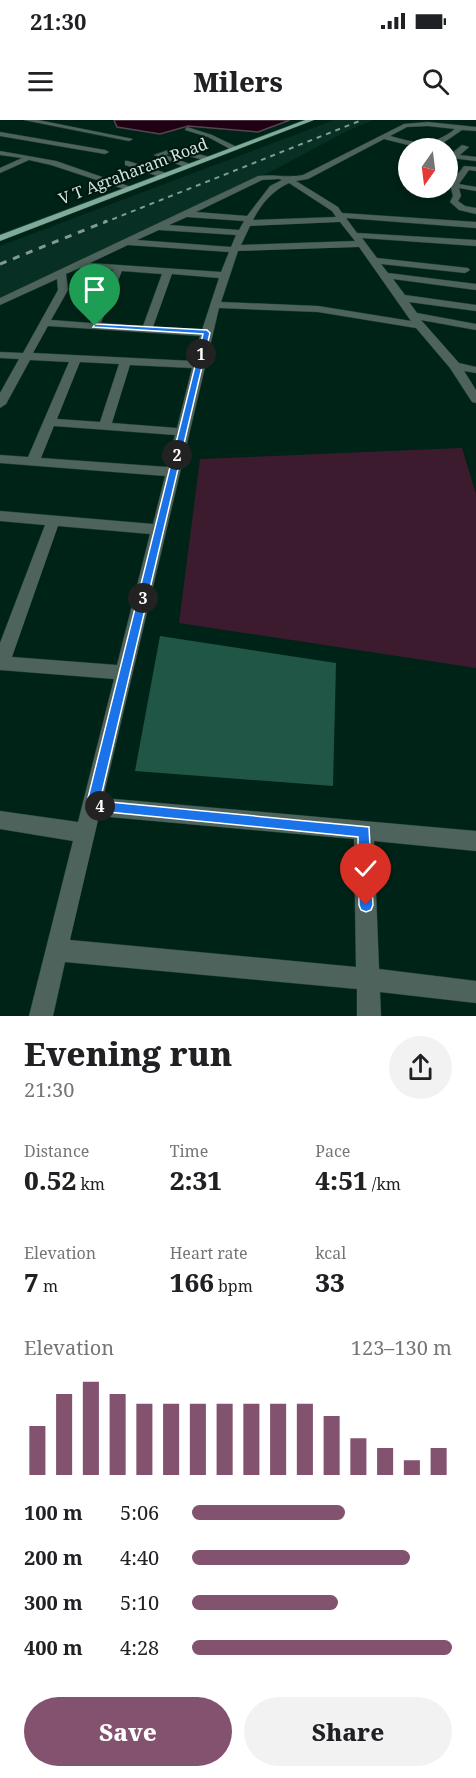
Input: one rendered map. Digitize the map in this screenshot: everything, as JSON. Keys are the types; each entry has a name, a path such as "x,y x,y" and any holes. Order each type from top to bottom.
{"main road":[{"name":"V T Agraharam Road","path":"0,238 311,120"}],"street":[{"path":"27,120 129,139"},
{"path":"41,1016 207,333 224,275 235,249 259,201 273,186 313,174 410,124 476,129"},
{"path":"447,138 460,128"},
{"path":"45,148 78,129"},
{"path":"187,129 210,136 235,148"},
{"path":"0,134 105,152"},
{"path":"384,137 398,140"},
{"path":"458,145 476,149"},
{"path":"465,147 454,156 474,159"},
{"path":"187,166 165,159 158,154 174,150 207,159"},
{"path":"0,153 53,163 130,188"},
{"path":"0,171 36,153"},
{"path":"140,160 173,172"},
{"path":"128,163 164,176"},
{"path":"458,180 467,168 476,169"},
{"path":"0,303 261,178 279,177 289,180 335,209 416,320 455,366 476,399"},
{"path":"458,186 476,189"},
{"path":"457,198 455,205 476,211"},
{"path":"185,214 247,225"},
{"path":"157,227 247,225 341,217 435,218 476,225"},
{"path":"434,240 435,218"},
{"path":"353,235 476,243"},
{"path":"125,242 235,249 360,244"},
{"path":"373,260 465,270"},
{"path":"79,264 224,275"},
{"path":"95,326 119,267"},
{"path":"147,329 168,271"},
{"path":"0,404 4,390 27,357 63,290 61,273"},
{"path":"384,275 476,287"},
{"path":"402,298 476,308"},
{"path":"215,304 318,309 476,327"},
{"path":"45,323 207,333"},
{"path":"0,355 199,365"},
{"path":"33,461 76,359"},
{"path":"105,426 126,361"},
{"path":"455,366 476,370"},
{"path":"50,422 183,432"},
{"path":"0,459 173,472"},
{"path":"0,516 159,530"},
{"path":"53,521 1,663 125,673"},
{"path":"93,806 476,841"},
{"path":"0,820 86,832"},
{"path":"364,831 369,1016"},
{"path":"57,950 368,979 476,992"}],"shaded area":[{"path":"114,120 290,120 258,132 188,126 160,134 117,127"},
{"path":"334,120 373,120 347,131 274,170 0,299 0,246"},
{"path":"462,448 476,494 476,668 179,623 200,459"}],"building":[{"path":"160,636 336,663 333,786 135,771"}],"railway":[{"path":"103,223 362,120"},
{"path":"0,264 107,221"}],"route":[{"path":"95,326 207,333 93,806 364,831 366,905"}]}
